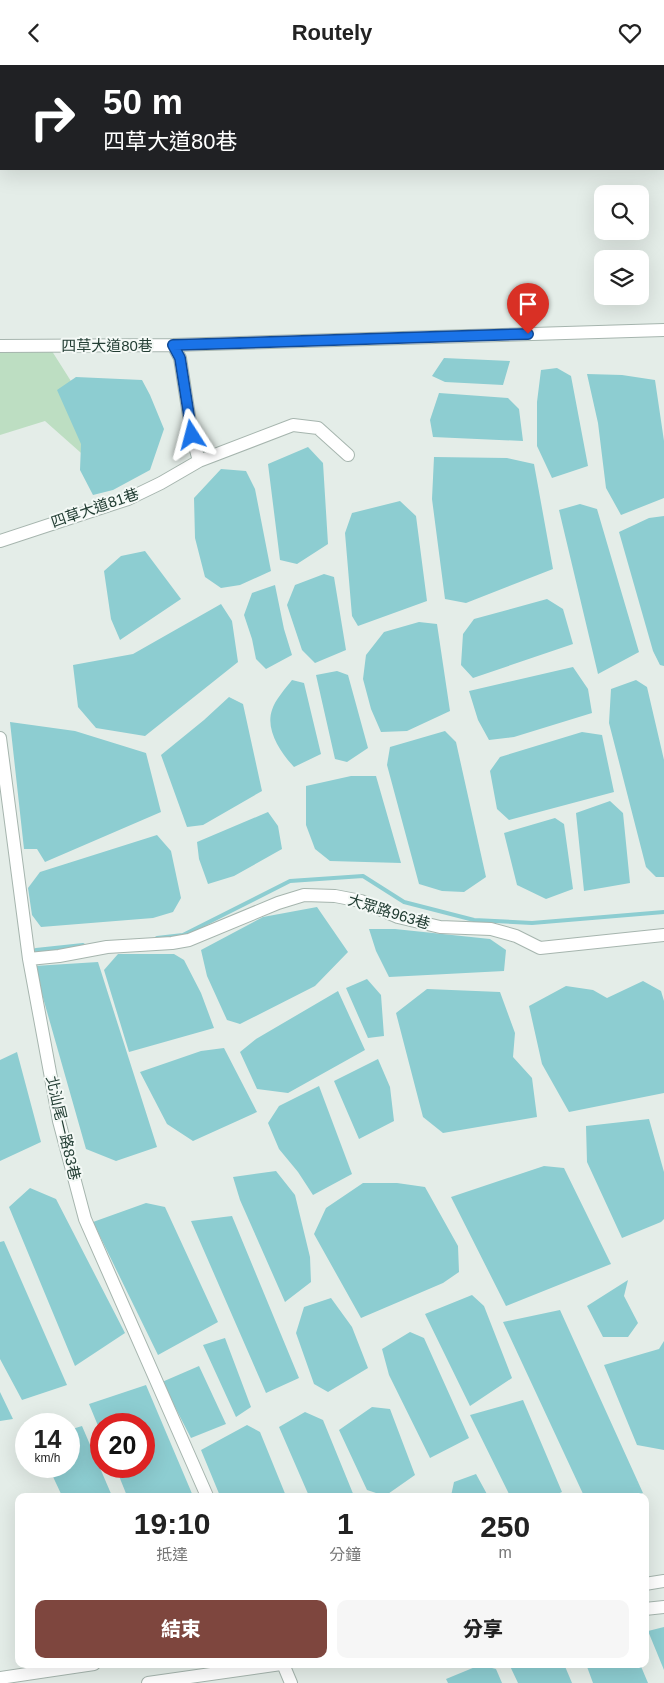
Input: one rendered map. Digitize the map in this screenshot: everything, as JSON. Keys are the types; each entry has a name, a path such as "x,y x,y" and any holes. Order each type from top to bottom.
{"street":[{"name":"四草大道80巷","path":"0,346 173,345 664,330"},
{"path":"173,345 180,358 192,435 200,461"},
{"name":"四草大道81巷","path":"0,541 128,499 200,461 293,425 318,428 348,455"},
{"name":"北汕尾一路83巷","path":"0,738 29,959 59,1121 85,1219 206,1493"},
{"name":"大眾路963巷","path":"29,959 59,956 107,947 172,943 189,940 278,903 304,895 335,896 361,901 398,917 440,927 491,929 516,936 540,948 664,935"},
{"path":"649,1583 664,1581"},
{"path":"649,1609 664,1607"},
{"path":"0,1679 69,1668"},
{"path":"148,1683 254,1668"},
{"path":"284,1668 291,1683"}],"green space":[{"path":"0,343 50,348 93,416 89,460 45,421 0,435"}],"water":[{"path":"444,358 510,361 503,385 445,382 432,376"},
{"path":"557,368 571,376 588,466 552,478 537,446 537,402 541,370"},
{"path":"587,374 622,375 655,380 664,441 664,498 621,515 606,488 598,423"},
{"path":"76,377 142,380 164,429 150,470 113,490 93,495 80,470 81,444 57,390"},
{"path":"439,393 508,398 519,409 523,441 433,437 430,420"},
{"path":"308,447 323,463 328,544 297,564 280,560 268,464"},
{"path":"434,457 507,458 534,464 553,569 466,603 445,599 432,499"},
{"path":"221,469 246,471 255,489 271,571 240,585 221,588 205,577 195,538 194,498"},
{"path":"400,501 416,516 427,601 358,626 352,616 345,533 352,513"},
{"path":"580,504 597,509 639,652 598,674 559,510"},
{"path":"664,516 664,666 660,665 653,651 619,532 649,518"},
{"path":"145,551 181,599 120,640 111,619 104,571 121,556"},
{"path":"324,574 334,577 346,650 315,663 302,650 287,605 295,585"},
{"path":"275,585 284,629 292,655 266,669 256,659 244,615 252,593"},
{"path":"547,599 563,609 573,644 473,678 461,665 463,634 474,619"},
{"path":"221,604 232,621 238,662 145,736 96,728 78,707 73,665 133,654"},
{"path":"419,622 437,624 450,711 407,731 381,732 371,709 363,679 366,655 384,632"},
{"path":"573,667 588,689 592,713 514,737 489,740 478,720 469,691"},
{"path":"337,671 348,675 368,748 347,762 335,759 316,675"},
{"path":"292,680 304,683 321,754 294,767 279,748 272,733 270,718 275,702"},
{"path":"636,680 647,687 664,760 664,877 656,877 646,867 609,723 611,689"},
{"path":"229,697 243,704 262,791 203,825 187,827 161,755"},
{"path":"10,722 75,731 146,753 161,812 45,862 37,849 24,849"},
{"path":"445,731 456,742 486,877 464,892 442,891 419,884 387,765 390,747"},
{"path":"582,732 602,735 614,792 509,820 497,809 490,771 500,757"},
{"path":"351,776 376,776 401,863 330,861 315,849 306,825 306,786"},
{"path":"610,801 623,813 630,883 584,891 576,813"},
{"path":"268,812 278,826 282,849 234,876 208,884 199,859 197,842"},
{"path":"555,818 564,824 573,889 546,899 517,885 504,833"},
{"path":"157,835 171,851 181,898 173,912 153,918 41,927 32,915 28,888 40,872"},
{"path":"317,907 348,952 315,986 240,1024 227,1020 207,976 201,950 263,917"},
{"path":"369,929 395,929 490,939 506,950 504,971 389,977 376,951"},
{"path":"118,954 174,954 184,960 201,993 214,1028 129,1052 104,970"},
{"path":"98,962 157,1147 116,1161 86,1149 34,966"},
{"path":"367,979 381,995 384,1036 368,1038 346,988"},
{"path":"643,981 661,991 664,1001 664,1093 569,1112 542,1064 529,1006 566,986 593,990 607,998"},
{"path":"427,989 500,992 515,1033 513,1057 532,1078 537,1117 443,1133 423,1117 396,1013"},
{"path":"338,991 365,1050 288,1093 257,1089 240,1052 256,1039"},
{"path":"224,1048 257,1112 193,1141 167,1124 140,1072 201,1051"},
{"path":"17,1052 41,1142 0,1161 0,1060"},
{"path":"378,1059 390,1087 394,1121 359,1139 334,1081"},
{"path":"319,1086 352,1174 313,1195 298,1172 279,1149 268,1123 279,1106"},
{"path":"649,1119 664,1172 664,1219 622,1238 587,1162 586,1126"},
{"path":"544,1166 564,1168 611,1264 506,1306 451,1197"},
{"path":"276,1171 295,1195 310,1257 311,1282 285,1302 240,1200 233,1177"},
{"path":"363,1183 397,1183 425,1187 458,1246 459,1272 443,1283 361,1318 314,1234 326,1208"},
{"path":"30,1188 56,1199 125,1333 75,1366 9,1207"},
{"path":"146,1203 165,1207 218,1322 158,1355 93,1222"},
{"path":"232,1216 299,1378 266,1393 191,1221"},
{"path":"4,1241 67,1385 22,1400 0,1359 0,1242"},
{"path":"628,1280 624,1296 638,1323 628,1337 603,1337 587,1306"},
{"path":"472,1295 484,1306 512,1378 470,1406 425,1314"},
{"path":"331,1298 352,1327 368,1368 328,1392 314,1384 296,1333 304,1307"},
{"path":"560,1310 643,1493 583,1493 503,1322"},
{"path":"410,1332 424,1338 469,1438 430,1458 389,1375 382,1349"},
{"path":"225,1338 251,1407 236,1417 203,1345"},
{"path":"664,1341 664,1450 637,1445 604,1365 659,1349"},
{"path":"199,1366 226,1424 191,1438 162,1382"},
{"path":"146,1385 192,1493 126,1493 120,1478 155,1478 155,1413 93,1413 89,1404"},
{"path":"0,1392 13,1419 0,1421"},
{"path":"523,1400 562,1492 509,1493 470,1415"},
{"path":"372,1407 390,1409 415,1475 389,1493 376,1493 367,1490 339,1430"},
{"path":"305,1412 323,1420 353,1493 308,1493 279,1427"},
{"path":"247,1425 260,1432 285,1493 219,1493 201,1450"},
{"path":"82,1426 90,1445 90,1478 104,1478 111,1493 61,1493 54,1478 80,1478 80,1427"},
{"path":"476,1474 486,1493 452,1493 454,1482"},
{"path":"664,1627 664,1670 649,1633 649,1631"},
{"path":"473,1668 492,1668 496,1669 502,1683 448,1683 446,1679"},
{"path":"511,1668 566,1668 572,1683 518,1683"},
{"path":"587,1668 642,1668 648,1683 593,1683"}],"waterway":[{"path":"157,938 183,935 290,881 363,876 404,902 474,920 532,923 664,912"},
{"path":"36,950 83,945"}],"route":[{"path":"192,435 180,358 173,345 528,334"}]}
